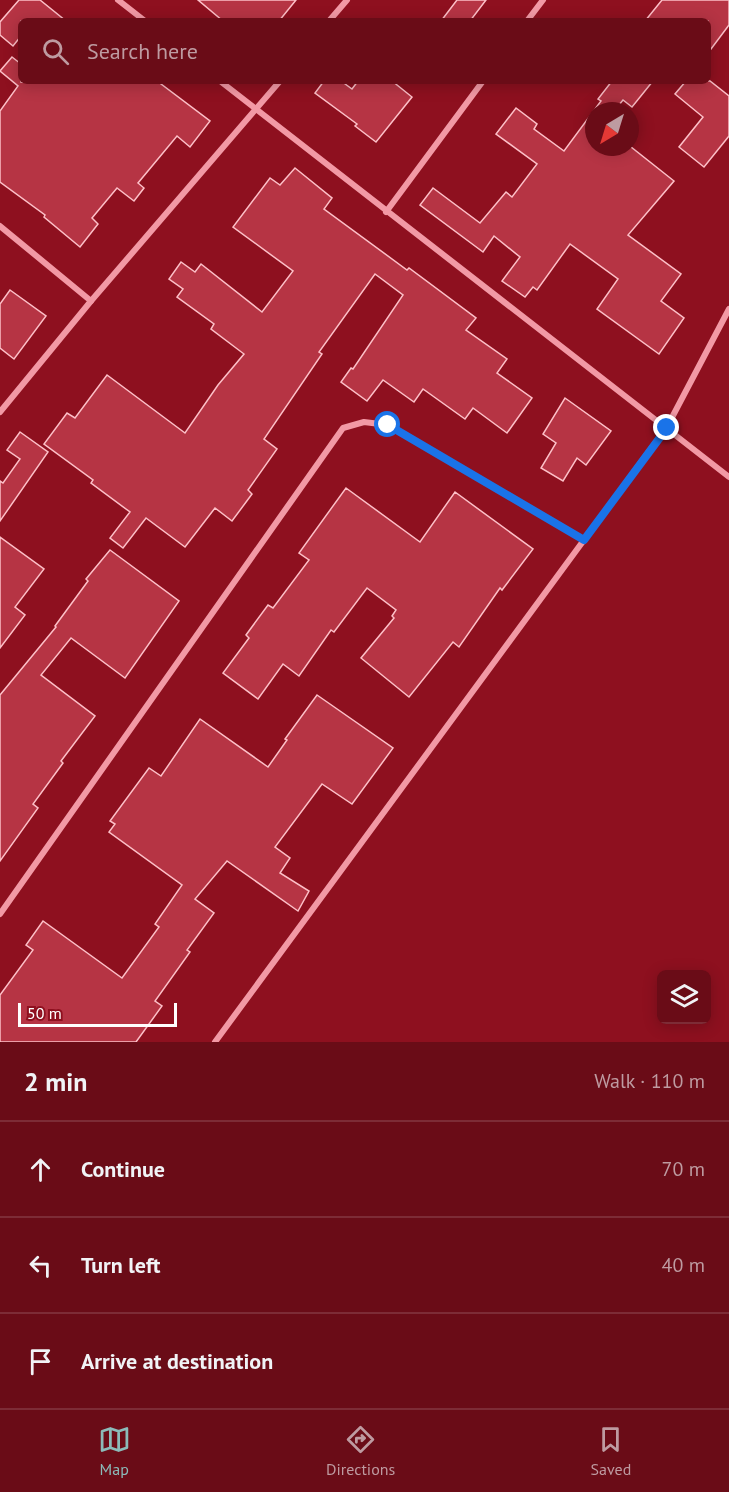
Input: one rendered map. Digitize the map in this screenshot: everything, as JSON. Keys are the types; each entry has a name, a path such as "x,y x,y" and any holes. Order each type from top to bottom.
{"street":[{"path":"118,0 141,18"},
{"path":"332,18 347,0"},
{"path":"529,18 543,0"},
{"path":"224,84 729,477"},
{"path":"0,412 91,301 278,84"},
{"path":"386,212 481,84"},
{"path":"0,226 91,301"},
{"path":"214,1042 667,428 729,309"},
{"path":"0,914 343,428 364,422 388,425 584,540"}],"building":[{"path":"19,0 40,0 62,18 18,18 18,40 13,46 0,35 0,22"},
{"path":"198,0 296,0 281,18 219,18"},
{"path":"457,0 486,0 472,18 443,18"},
{"path":"662,0 729,0 729,25 711,49 711,18 647,18"},
{"path":"12,57 18,62 18,84 161,84 210,121 190,147 177,136 138,183 144,188 134,201 117,188 92,218 98,224 80,247 44,217 45,215 0,182 0,111 18,86 0,71"},
{"path":"711,82 729,96 729,136 704,167 679,147 703,117 675,94 683,84 711,84"},
{"path":"322,84 345,84 352,89 356,84 396,84 412,97 376,142 355,126 357,124 315,93"},
{"path":"610,84 651,84 636,102 598,99"},
{"path":"516,108 537,124 534,129 564,151 585,123 585,156 639,156 639,153 674,181 628,235 681,274 661,301 684,318 659,354 597,309 618,279 570,244 537,290 533,287 525,297 502,281 520,257 494,236 483,252 420,205 433,188 480,223 506,192 512,197 537,164 496,134"},
{"path":"295,168 332,198 324,209 476,318 466,330 507,359 497,373 532,398 507,433 473,408 465,419 423,389 414,402 383,380 367,401 341,382 351,368 353,369 403,295 375,274 319,352 322,354 264,439 277,449 248,490 252,494 232,521 215,508 185,547 146,518 123,548 110,538 130,512 91,483 93,480 44,444 67,413 75,418 107,375 185,433 218,385 244,354 211,329 214,324 177,297 183,289 169,279 181,262 195,272 201,264 262,312 293,271 233,227 270,178 280,185"},
{"path":"10,290 46,316 14,359 0,348 0,304"},
{"path":"565,398 611,431 586,465 577,458 563,481 541,468 556,443 543,434"},
{"path":"20,432 48,452 0,521 0,481 3,483 20,459 7,450"},
{"path":"346,488 420,542 455,492 533,549 502,590 500,588 459,647 453,642 409,697 361,658 394,618 392,616 396,610 367,588 334,632 331,630 299,676 283,664 258,699 223,673 249,638 246,635 268,605 273,608 309,560 299,553"},
{"path":"0,537 44,569 15,607 25,615 0,648"},
{"path":"110,550 179,601 125,678 71,638 41,675 95,716 61,761 63,763 33,804 38,808 0,861 0,695 56,627 88,581 86,579"},
{"path":"317,695 393,748 352,804 322,784 275,847 290,858 280,873 309,891 298,911 227,861 195,899 214,913 187,950 190,952 155,1001 162,1006 136,1042 0,1042 0,995 33,950 26,945 43,921 122,978 159,927 155,924 182,885 109,832 115,824 110,821 149,768 161,776 200,719 268,767"}],"route":[{"path":"388,425 584,540 667,428"}]}
